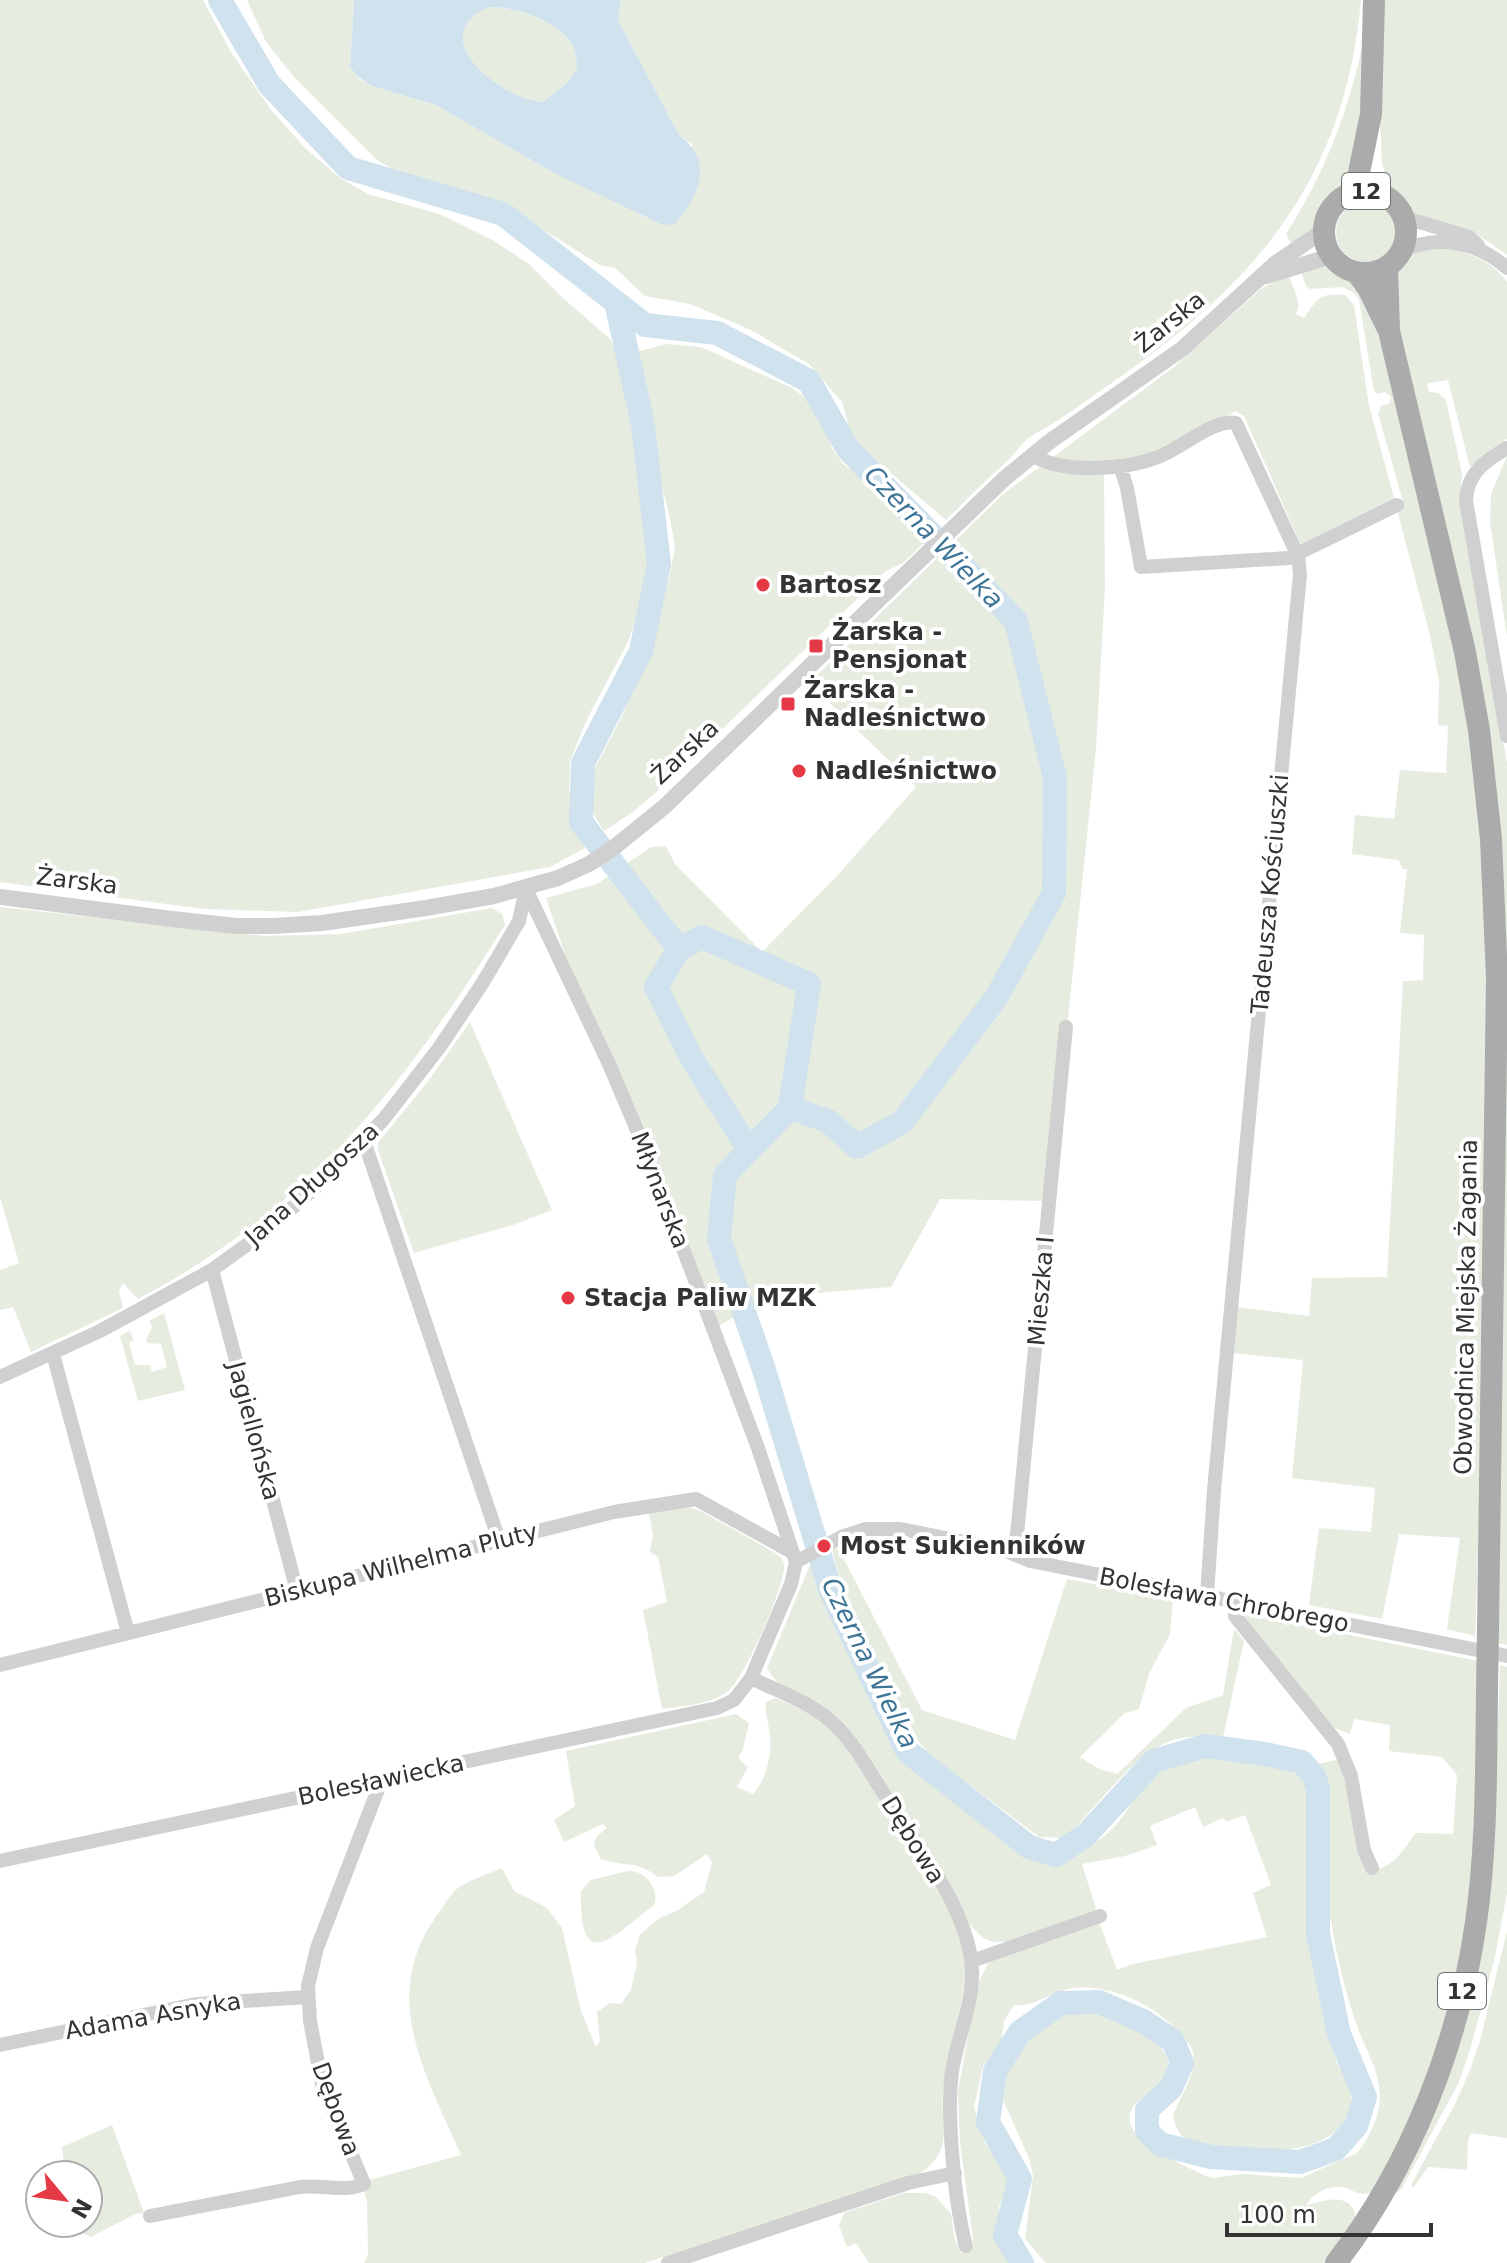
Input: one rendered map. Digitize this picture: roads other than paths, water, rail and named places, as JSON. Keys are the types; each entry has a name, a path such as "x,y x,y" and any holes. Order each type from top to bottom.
{"main road":[{"name":"12","path":"1355,192 1371,114 1374,0"},
{"path":"1371,114 1377,172 1384,195"},
{"name":"12","path":"1357,273 1343,267 1331,256 1323,231 1329,211 1345,196 1355,192 1365,190 1384,195 1396,204 1403,217 1406,234 1394,259"},
{"path":"1357,273 1373,273 1394,259"},
{"name":"Obwodnica Miejska Żagania","path":"1389,331 1394,259"},
{"name":"Obwodnica Miejska Żagania","path":"1336,2263 1382,2193 1416,2128 1442,2061 1471,1952 1480,1890 1485,1823 1497,978 1491,839 1479,730 1465,652 1389,331 1357,273"}],"street":[{"path":"1403,217 1469,237 1507,268"},
{"name":"Żarska","path":"0,897 210,923 273,926 322,923 426,908 526,889 589,864 664,807 968,511 1032,455 1196,338 1276,263 1323,231"},
{"path":"1394,259 1429,241 1484,250"},
{"name":"Żarska","path":"1260,278 1331,256"},
{"name":"Tadeusza Kościuszki","path":"1032,455 1056,466 1120,466 1158,458 1217,425 1229,421 1236,423 1298,556 1300,574 1214,1490 1207,1596"},
{"path":"1507,448 1475,472 1468,486 1466,501 1507,736"},
{"path":"1120,466 1141,567 1298,556 1397,505"},
{"name":"Jana Długosza","path":"0,1377 53,1354 212,1270 290,1211 364,1141 410,1086 482,984 519,921 526,889"},
{"name":"Młynarska","path":"526,889 609,1064 650,1161 798,1557"},
{"name":"Mieszka I","path":"1015,1555 1066,1027"},
{"path":"364,1141 499,1540"},
{"name":"Jagiellońska","path":"212,1270 297,1591"},
{"path":"53,1354 128,1633"},
{"name":"Biskupa Wilhelma Pluty","path":"0,1665 614,1512 696,1499 798,1557"},
{"name":"Bolesława Chrobrego","path":"798,1557 866,1529 900,1529 1001,1549 1030,1561 1507,1656"},
{"path":"751,1678 787,1595 798,1557"},
{"path":"1235,1601 1235,1616 1298,1691 1342,1750 1357,1805 1364,1850 1372,1868"},
{"name":"Bolesławiecka","path":"0,1861 717,1708 734,1700 751,1678"},
{"name":"Dębowa","path":"751,1678 813,1709 843,1733 946,1892 962,1924 972,1961 971,1992 955,2059 950,2107 955,2173 966,2246"},
{"name":"Dębowa","path":"150,2216 300,2187 348,2189 364,2184 322,2084 308,1997 317,1948 382,1779"},
{"path":"972,1961 1100,1916"},
{"name":"Adama Asnyka","path":"0,2045 196,2004 308,1997"},
{"path":"668,2263 908,2183 955,2173"}],"water":[{"path":"354,0 621,0 618,20 679,135 697,156 700,179 684,213 675,224 663,225 554,173 436,105 372,86 350,67","holes":["490,7 523,12 546,22 573,46 577,68 568,82 543,102 506,90 474,64 465,48 463,33 471,19"]}],"waterway":[{"name":"Czerna Wielka","path":"220,0 269,84 348,168 503,214 645,325 717,333 809,381 848,449 1016,621 1055,778 1054,893 996,998 902,1122 857,1147 828,1121 790,1108 725,1175 719,1239 764,1370 830,1589 907,1751 1029,1847 1056,1855 1086,1835 1154,1761 1205,1746 1302,1762 1314,1776 1318,1788 1318,1934 1339,2034 1365,2097 1356,2126 1336,2149 1300,2162 1211,2157 1160,2144 1147,2131 1147,2110 1171,2088 1182,2063 1173,2041 1143,2021 1099,2002 1061,2003 1020,2032 995,2071 988,2122 1020,2179 1005,2235 1022,2263"},
{"name":"Czerna Wielka","path":"616,302 643,425 659,564 641,651 583,763 581,822 679,949 656,987 691,1057 749,1150"},
{"name":"Czerna Wielka","path":"679,949 702,937 809,984 790,1108"}],"place":[{"name":"Bartosz","path":"763,585"},
{"name":"Żarska - Pensjonat","path":"816,646"},
{"name":"Żarska - Nadleśnictwo","path":"788,704"},
{"name":"Nadleśnictwo","path":"799,771"},
{"name":"Stacja Paliw MZK","path":"568,1298"},
{"name":"Most Sukienników","path":"824,1546"}]}
